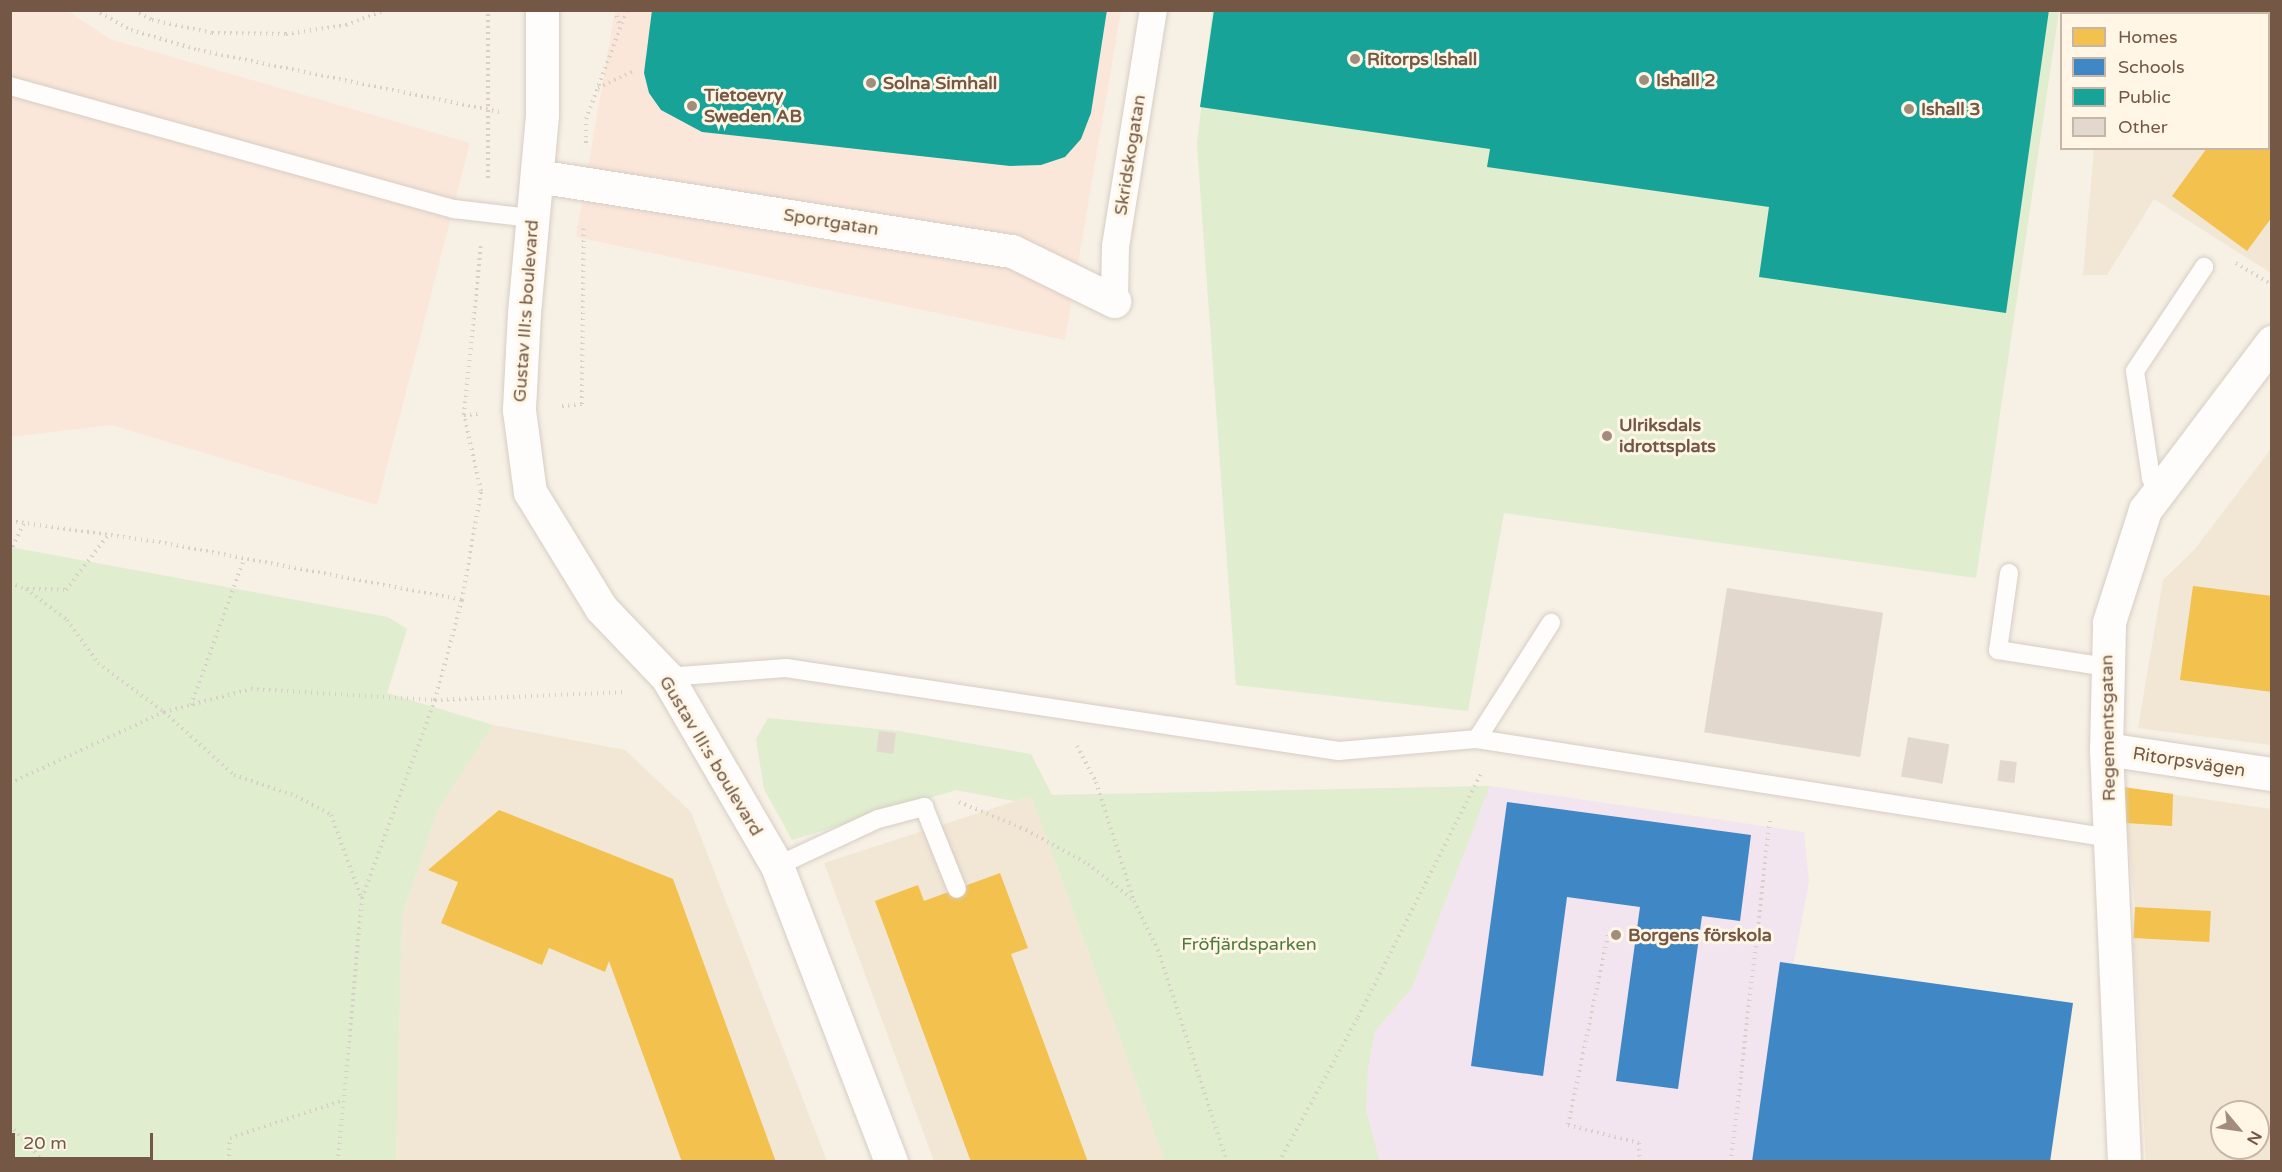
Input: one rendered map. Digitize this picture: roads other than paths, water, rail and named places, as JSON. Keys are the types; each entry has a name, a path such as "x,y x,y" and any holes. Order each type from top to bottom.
{"street":[{"name":"Gustav III:s boulevard","path":"542,10 537,176 531,218 519,410 530,492 601,608 667,677 777,866 891,1161"},
{"name":"Skridskogatan","path":"1114,301 1115,246 1153,10"},
{"name":"Sportgatan","path":"537,176 1012,251 1114,301"},
{"name":"Regementsgatan","path":"2124,1161 2106,749 2106,667 2109,622 2145,510 2271,342"},
{"name":"Ritorpsvägen","path":"2106,749 2271,774"}],"lane":[{"path":"10,86 454,209 531,218"},
{"path":"2158,492 2151,478 2135,371 2204,267"},
{"path":"2009,573 1998,650 2106,667"},
{"path":"1477,739 1551,623"},
{"path":"667,677 786,668 1339,751 1477,739 1769,786 2111,837"},
{"path":"777,866 878,819 924,807 957,889"}],"place":[{"name":"Ritorps Ishall","path":"1355,59"},
{"name":"Ishall 2","path":"1644,80"},
{"name":"Solna Simhall","path":"871,83"},
{"name":"Tietoevry Sweden AB","path":"692,106"},
{"name":"Ishall 3","path":"1909,109"},
{"name":"Ulriksdals idrottsplats","path":"1607,436"},
{"name":"Borgens förskola","path":"1616,935"}],"park label":[{"name":"Fröfjärdsparken","path":"1249,944"}]}
